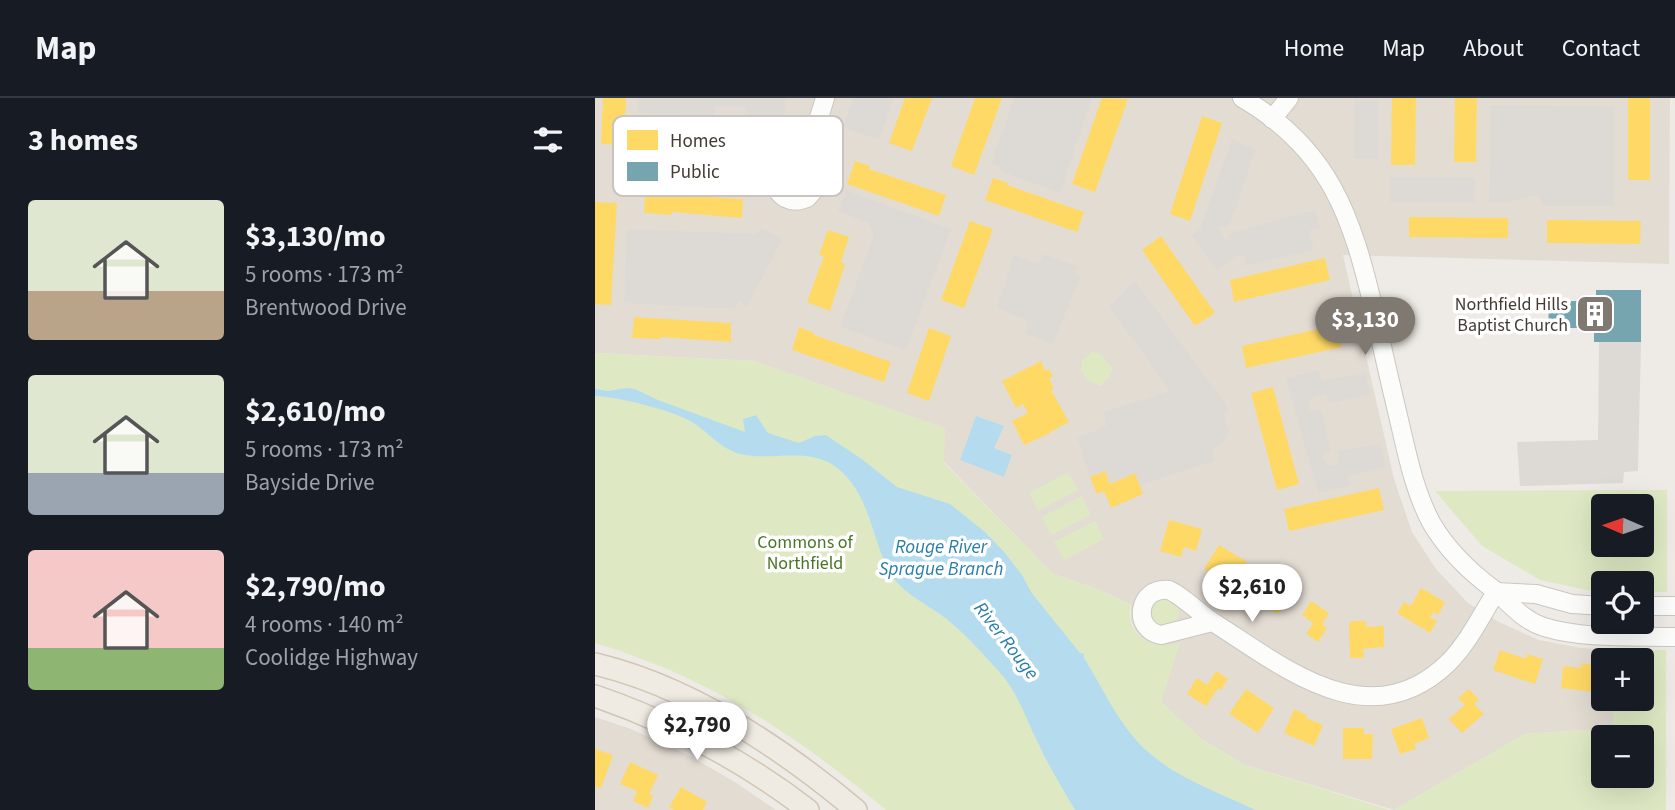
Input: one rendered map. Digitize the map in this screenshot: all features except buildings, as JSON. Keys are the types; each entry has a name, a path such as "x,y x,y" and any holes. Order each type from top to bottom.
{"main road":[{"path":"595,664 654,684 729,720 796,763 856,810"},
{"path":"595,696 659,720 692,736 758,773 808,810"}],"street":[{"path":"819,116 825,98"},
{"path":"1242,98 1295,139 1323,172 1349,220 1360,253 1422,504 1441,538 1475,576 1526,619 1553,629 1587,634 1675,636"},
{"path":"1272,119 1289,98"},
{"path":"1496,592 1536,594 1572,604 1591,605"},
{"path":"1212,621 1313,684 1342,693 1370,696 1407,688 1437,672 1455,655 1496,592"},
{"path":"1654,606 1675,606"}],"shaded area":[{"path":"595,98 1670,98 1669,264 1343,255 1394,479 1412,532 1436,569 1468,603 1499,622 1539,640 1591,649 1591,711 1613,711 1613,725 1591,725 1591,730 1525,734 1394,810 1245,765 1200,738 1161,702 1172,645 1155,645 1143,639 1131,620 1131,604 1053,574 944,462 755,361 595,353"},
{"path":"638,98 786,98 784,116 745,116 746,107 715,106 714,116 637,113"},
{"path":"853,98 894,98 879,140 843,127"},
{"path":"1014,98 1092,98 1060,193 1002,172 1000,167 991,164"},
{"path":"1355,100 1379,100 1378,159 1354,159"},
{"path":"1491,105 1614,107 1614,206 1541,206 1541,198 1538,195 1504,203 1489,203"},
{"path":"1232,139 1256,150 1229,226 1218,226 1225,240 1233,232 1315,210 1321,228 1309,231 1314,250 1244,266 1245,256 1239,254 1217,270 1191,236 1200,229"},
{"path":"1390,177 1475,178 1475,203 1390,202"},
{"path":"845,190 951,229 906,350 840,327 873,238 873,231 868,223 838,211"},
{"path":"761,228 783,238 747,307 739,301 734,309 624,303 627,229 755,234"},
{"path":"1043,254 1077,266 1074,273 1080,277 1053,344 1025,334 1028,321 997,308 1014,255 1039,264"},
{"path":"1135,281 1229,409 1223,416 1229,432 1224,441 1212,449 1214,461 1140,485 1134,474 1110,484 1105,471 1090,477 1077,438 1106,426 1104,412 1170,391 1109,306"},
{"path":"1599,342 1641,342 1638,471 1624,472 1623,483 1520,486 1517,442 1598,440"},
{"path":"1318,370 1322,381 1366,372 1370,394 1329,404 1326,394 1311,398 1308,403 1310,411 1321,409 1331,451 1322,454 1325,463 1329,466 1339,463 1338,451 1381,443 1386,467 1348,476 1350,486 1318,493 1286,378"},
{"path":"595,717 631,729 688,755 776,810 595,810"}],"green space":[{"path":"1092,352 1100,354 1113,368 1110,376 1100,386 1089,381 1081,371 1082,360"},
{"name":"Commons of Northfield","path":"595,353 755,361 945,428 944,463 1053,574 1131,604 1131,625 1142,638 1160,644 1180,643 1161,702 1200,738 1245,765 1390,810 886,810 819,757 749,711 676,673 595,643"},
{"path":"1068,472 1078,490 1038,511 1029,493"},
{"path":"1667,490 1667,592 1654,592 1654,571 1591,571 1591,590 1540,580 1482,546 1435,491"},
{"path":"1082,496 1091,515 1051,535 1042,517"},
{"path":"1095,521 1104,539 1064,560 1054,542"},
{"path":"1164,597 1174,602 1179,612 1174,622 1164,627 1154,622 1149,612 1154,602"},
{"path":"1654,650 1666,650 1666,810 1394,810 1525,734 1591,730 1591,788 1654,788 1654,725 1613,725 1613,711 1654,711"}],"water":[{"name":"Rouge River Sprague Branch","path":"627,388 745,432 743,419 756,415 768,433 799,443 815,436 826,435 897,487 950,504 985,532 1005,553 1031,592 1080,653 1084,654 1128,731 1148,752 1177,773 1256,810 1075,810 1047,761 1018,700 1002,675 957,628 911,595 892,576 860,496 842,472 818,458 740,454 683,417 645,405 595,396 595,389 608,391"},
{"path":"976,416 1004,426 994,448 1012,455 1004,477 960,460"}],"place":[{"name":"Northfield Hills Baptist Church","path":"1595,314"}],"water label":[{"name":"River Rouge","path":"1007,640"}]}
